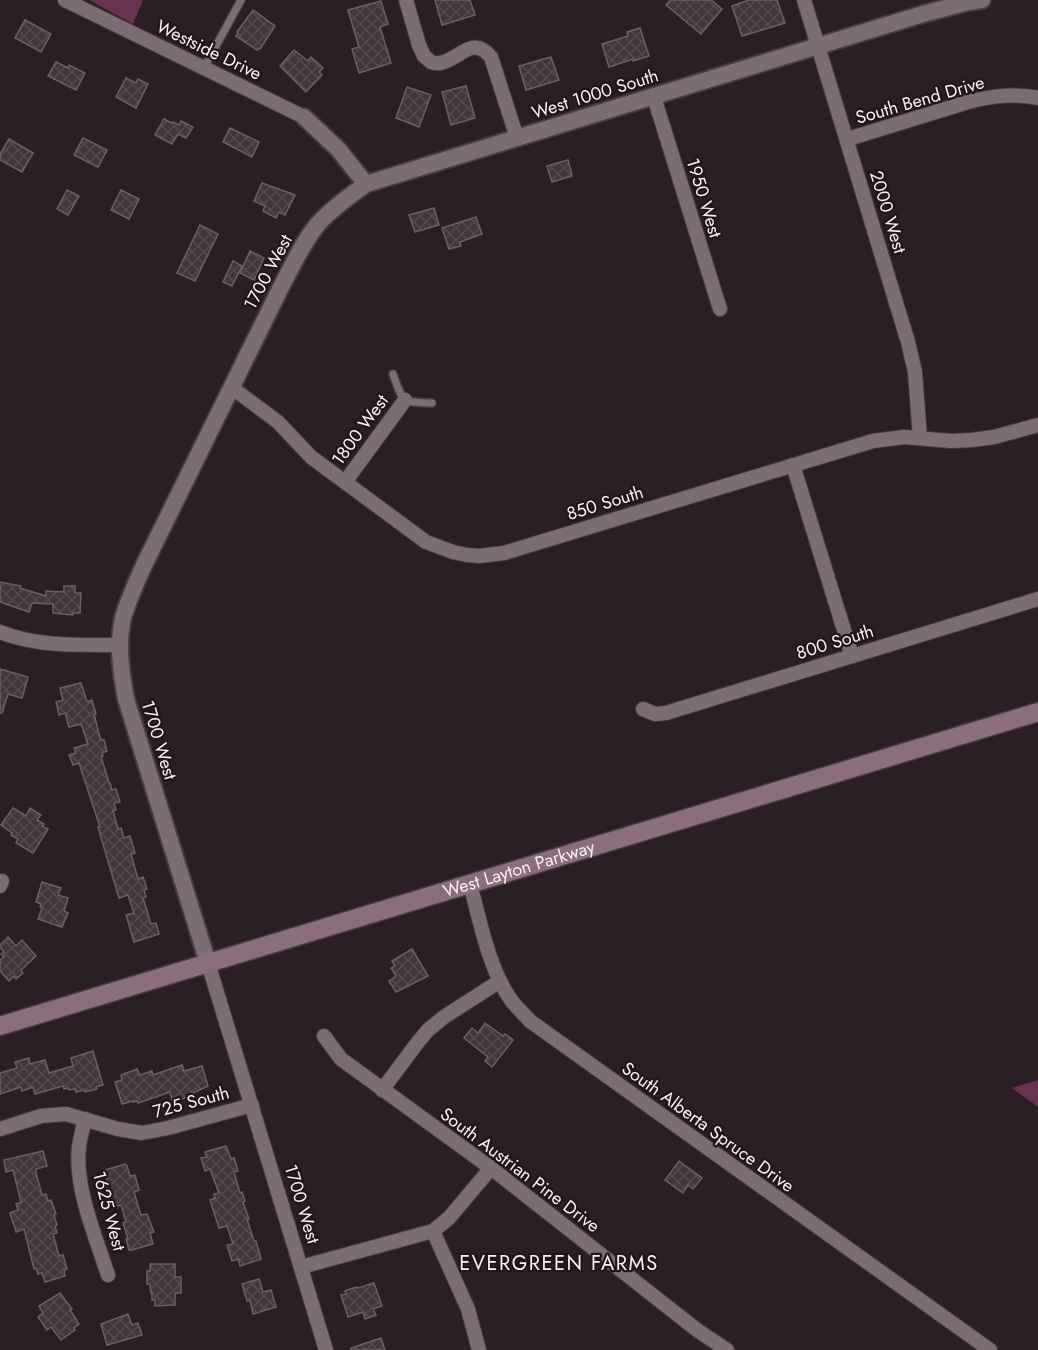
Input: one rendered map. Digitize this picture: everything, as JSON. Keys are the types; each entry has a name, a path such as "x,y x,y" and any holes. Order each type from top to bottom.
{"main road":[{"name":"West Layton Parkway","path":"0,1026 1038,712"}],"street":[{"name":"Westside Drive","path":"65,0 304,117"},
{"path":"406,0 419,45 424,56 431,63 441,63 466,49 485,50 491,57 517,138"},
{"name":"2000 West","path":"804,0 909,342 915,372 920,438"},
{"name":"West 1000 South","path":"366,184 923,14 982,0"},
{"name":"South Bend Drive","path":"848,139 985,98 1014,95 1038,98"},
{"name":"1950 West","path":"654,97 720,309"},
{"path":"304,117 338,149 366,184"},
{"name":"1700 West","path":"326,1350 126,699 120,645 129,600 144,565 280,289 303,246 319,223 340,203 366,184"},
{"name":"850 South","path":"231,387 278,422 311,457 426,542 453,552 479,556 504,553 873,441 904,437 972,440 994,437 1038,425"},
{"name":"1800 West","path":"345,482 405,400"},
{"path":"793,465 852,656"},
{"name":"800 South","path":"643,709 655,714 666,713 1038,599"},
{"path":"0,632 13,637 48,643 120,645"},
{"name":"South Alberta Spruce Drive","path":"470,884 492,962 500,981 512,1001 530,1021 981,1348"},
{"path":"382,1090 428,1030 500,981"},
{"name":"South Austrian Pine Drive","path":"324,1036 341,1059 491,1168 697,1330 727,1350"},
{"name":"725 South","path":"0,1129 41,1116 66,1114 118,1129 142,1132 168,1128 252,1105"},
{"name":"1625 West","path":"85,1119 79,1148 79,1173 108,1275"},
{"path":"301,1267 433,1232 449,1218 491,1168"},
{"path":"433,1232 468,1309 479,1350"}],"lane":[{"path":"204,68 242,0"},
{"path":"393,374 400,395 405,400 432,403"}],"shaded area":[{"path":"89,0 143,0 133,24"},
{"path":"1038,1080 1038,1107 1012,1088"}],"building":[{"path":"435,0 470,0 475,15 442,25"},
{"path":"671,0 711,0 722,9 701,34 666,5"},
{"path":"749,0 777,0 785,23 742,36 732,6"},
{"path":"381,1 388,24 380,27 391,63 359,73 352,49 359,47 348,10"},
{"path":"253,10 275,26 257,50 236,36"},
{"path":"25,20 51,34 41,52 15,38"},
{"path":"640,28 649,56 609,67 602,44 628,36 627,32"},
{"path":"294,50 308,61 311,57 323,68 319,72 322,75 306,92 280,66"},
{"path":"551,57 559,80 526,90 519,66"},
{"path":"56,62 68,68 69,65 85,73 76,90 48,76"},
{"path":"126,78 136,83 138,79 148,84 136,108 116,97"},
{"path":"466,86 475,118 451,125 442,92"},
{"path":"407,87 431,95 419,127 396,118"},
{"path":"164,119 179,125 181,121 193,127 186,138 178,134 172,144 155,135"},
{"path":"230,128 259,142 252,157 223,142"},
{"path":"83,138 107,150 98,167 74,155"},
{"path":"9,139 33,153 22,172 0,160 0,154"},
{"path":"568,160 572,176 552,182 547,166"},
{"path":"262,183 295,195 285,215 279,212 276,218 263,211 265,206 254,201"},
{"path":"67,190 79,196 68,215 57,209"},
{"path":"121,190 139,199 129,219 111,210"},
{"path":"434,208 439,225 415,232 409,215"},
{"path":"476,217 482,234 460,242 461,246 449,249 442,228"},
{"path":"200,225 218,234 195,281 177,273"},
{"path":"250,251 264,258 254,280 240,273"},
{"path":"233,261 242,266 232,286 223,282"},
{"path":"0,582 21,586 20,588 46,596 46,591 64,592 64,586 75,586 75,593 81,593 80,613 73,613 73,615 53,613 53,604 32,603 29,612 0,602"},
{"path":"0,669 28,677 22,698 8,694 2,713 0,713"},
{"path":"81,683 87,702 92,700 99,734 101,740 104,740 107,751 101,756 109,783 112,790 116,789 120,802 114,803 116,810 113,811 118,829 121,828 124,838 130,836 135,853 131,854 138,879 143,877 147,889 144,890 146,897 143,898 151,924 156,923 159,934 134,942 126,915 134,913 128,895 119,898 98,827 100,827 79,763 73,765 69,755 76,753 74,748 88,744 81,724 69,727 65,713 59,715 56,702 63,700 60,688"},
{"path":"13,808 26,816 30,808 41,815 37,820 48,829 33,853 16,843 18,839 1,825"},
{"path":"42,882 61,888 58,895 68,898 64,911 68,913 62,927 38,919 42,908 41,904 36,902"},
{"path":"8,937 16,946 22,940 36,956 21,970 23,973 16,979 14,976 9,981 0,971 0,960 4,957 1,954 4,952 0,945"},
{"path":"412,949 428,976 396,992 389,981 396,976 391,968 395,966 392,961"},
{"path":"485,1023 513,1040 492,1067 485,1061 488,1057 464,1038 472,1028 478,1033"},
{"path":"93,1051 103,1085 96,1087 97,1089 76,1092 75,1089 64,1089 63,1086 35,1094 33,1087 22,1091 21,1087 0,1094 0,1073 17,1068 15,1062 29,1058 30,1064 45,1060 49,1073 73,1066 71,1058"},
{"path":"182,1065 184,1071 202,1066 208,1086 193,1093 194,1095 179,1100 172,1101 170,1092 138,1103 133,1101 122,1104 115,1082 122,1080 121,1075 137,1069 140,1075 152,1071 153,1075"},
{"path":"226,1146 231,1159 234,1158 238,1171 234,1172 240,1193 242,1192 245,1201 243,1202 249,1219 247,1219 261,1259 240,1266 238,1259 232,1261 227,1245 233,1244 227,1226 219,1228 210,1200 215,1198 214,1194 219,1193 210,1169 205,1171 201,1158 207,1157 205,1152"},
{"path":"43,1151 47,1166 36,1169 36,1173 42,1195 46,1194 48,1201 51,1200 56,1214 54,1215 57,1233 53,1234 59,1256 63,1255 67,1269 64,1270 65,1276 45,1282 42,1273 38,1274 36,1268 34,1269 24,1229 16,1232 10,1213 18,1210 16,1204 21,1202 13,1170 6,1172 4,1160"},
{"path":"679,1161 702,1178 693,1189 688,1185 683,1193 665,1180"},
{"path":"125,1164 130,1176 135,1175 139,1190 134,1192 141,1215 147,1214 154,1232 150,1233 153,1244 132,1250 129,1250 126,1239 128,1239 123,1223 126,1222 121,1205 112,1207 105,1188 109,1187 105,1170"},
{"path":"150,1264 175,1264 175,1277 181,1277 181,1293 175,1293 175,1305 155,1306 150,1284 147,1284 147,1271 150,1271"},
{"path":"259,1279 263,1292 271,1290 276,1307 253,1314 250,1300 247,1301 242,1284"},
{"path":"374,1283 382,1306 373,1309 376,1315 365,1319 363,1312 348,1317 341,1295 346,1294 347,1290"},
{"path":"60,1293 72,1309 70,1310 79,1324 74,1328 75,1330 61,1340 51,1327 47,1330 38,1317 43,1313 39,1306"},
{"path":"128,1314 132,1325 138,1323 142,1335 107,1345 101,1324"},
{"path":"381,1338 385,1350 351,1350 351,1348"}],"district":[{"name":"EVERGREEN FARMS","path":"559,1263"}]}
